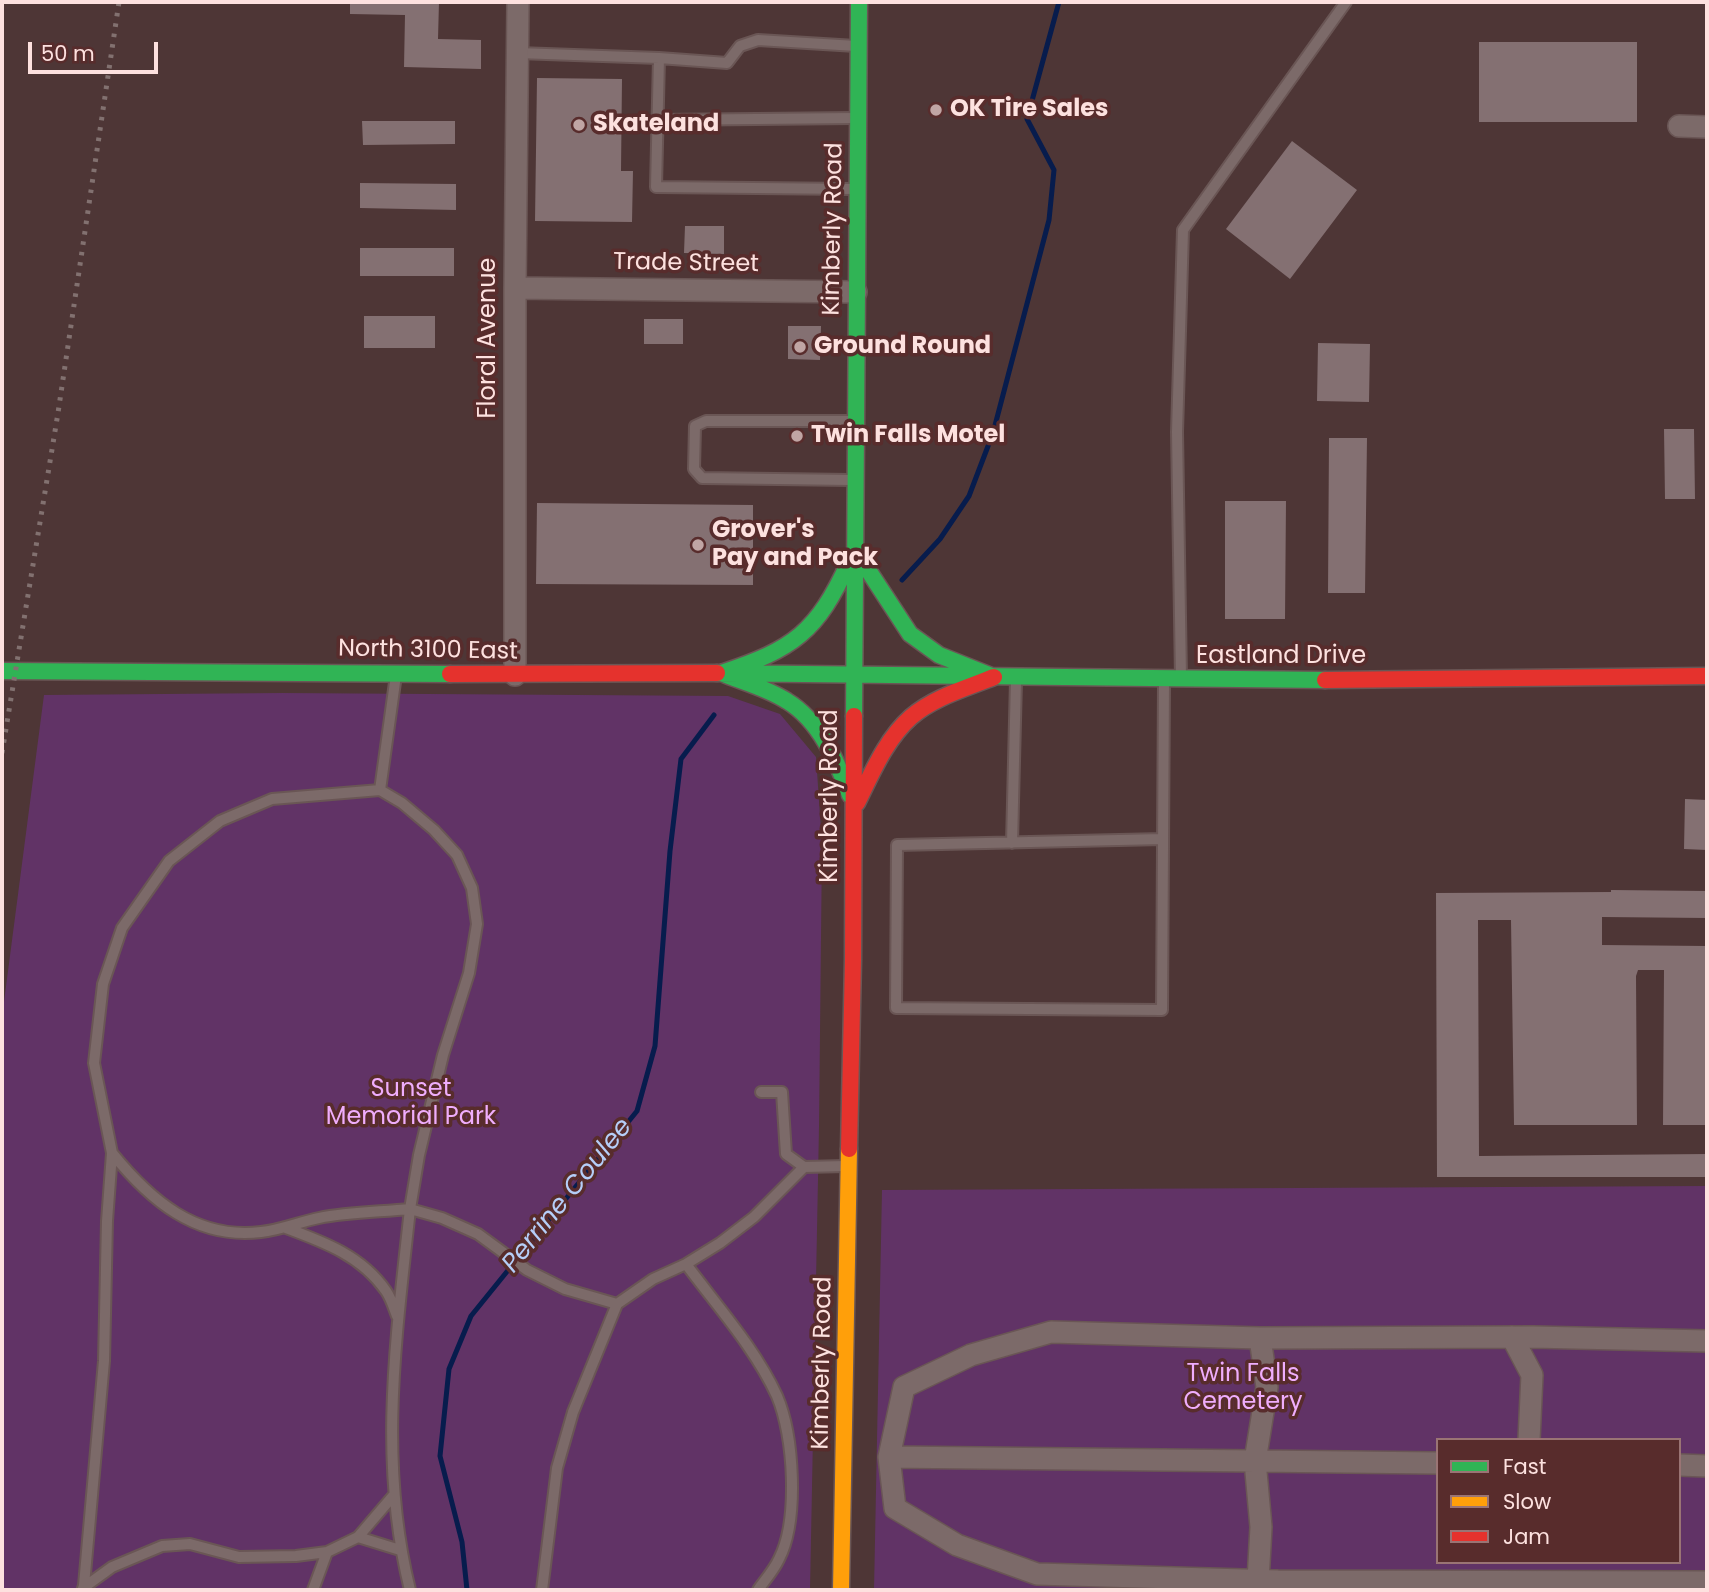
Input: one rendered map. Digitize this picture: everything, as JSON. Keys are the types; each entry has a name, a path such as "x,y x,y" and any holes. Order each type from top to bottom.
{"main road":[{"name":"Kimberly Road","path":"841,1590 855,808 854,480 859,2"},
{"path":"721,673 786,649 806,633 823,614 837,591 855,550"},
{"path":"855,550 910,634 939,655 994,677"},
{"name":"North 3100 East","path":"2,671 515,675 721,673 854,676"},
{"path":"721,673 796,707 822,738 839,765 855,808"},
{"name":"Eastland Drive","path":"854,676 1455,680 1707,676"},
{"path":"855,808 887,745 912,716 951,694 994,677"}],"street":[{"name":"Floral Avenue","path":"515,675 515,288 519,2"},
{"path":"1679,126 1707,127"},
{"name":"Trade Street","path":"515,288 856,292"},
{"path":"1707,1341 1512,1337 1260,1338 1051,1332 971,1355 904,1387 889,1457 895,1508 957,1545 1037,1574 1258,1581 1528,1572 1707,1582"},
{"path":"1512,1337 1532,1374 1529,1438"},
{"path":"1258,1581 1261,1527 1255,1461 1267,1387 1260,1338"},
{"path":"889,1457 1436,1463"},
{"path":"1681,1465 1707,1466"}],"lane":[{"path":"1163,839 897,845 896,1008 1161,1010 1163,839 1173,679 1183,230 1346,2"},
{"path":"518,53 727,63 740,46 758,40 858,46"},
{"path":"659,58 656,187 857,189"},
{"path":"659,120 858,118"},
{"path":"854,480 702,478 694,469 694,458 695,426 706,421 855,421"},
{"path":"380,790 397,673"},
{"path":"1012,842 1016,677"},
{"path":"83,1588 104,1361 107,1222 112,1153 94,1063 103,984 122,928 169,861 220,821 272,799 380,790 402,803 434,830 457,855 472,888 477,924 469,972 443,1055 419,1155 398,1317 390,1419 393,1496 400,1550 410,1590"},
{"path":"761,1092 782,1092 786,1153 804,1167 849,1166"},
{"path":"112,1153 134,1180 181,1218 214,1230 259,1233 320,1218 410,1209 442,1218 478,1234 527,1270 565,1289 617,1304"},
{"path":"542,1590 557,1468 573,1412 617,1304 653,1279 686,1264 720,1243 754,1217 804,1167"},
{"path":"286,1228 324,1242 357,1260 386,1291 398,1317"},
{"path":"686,1264 753,1354 778,1398 791,1453 793,1507 780,1558 758,1590"},
{"path":"83,1588 112,1567 162,1546 190,1544 239,1557 296,1556 327,1552 358,1537 393,1496"},
{"path":"358,1537 400,1550"},
{"path":"313,1590 327,1552"}],"green space":[{"name":"Sunset Memorial Park","path":"282,693 728,696 780,714 816,757 822,844 810,1590 2,1590 2,1017 44,695"},
{"name":"Twin Falls Cemetery","path":"1707,1186 1707,1590 874,1590 882,1190"}],"building":[{"path":"350,2 439,2 438,39 481,40 481,69 404,67 405,15 350,14"},
{"path":"1479,42 1637,42 1637,122 1479,122"},
{"name":"Skateland","path":"537,78 622,79 621,171 633,171 632,222 535,221"},
{"path":"362,121 455,121 455,144 363,145"},
{"path":"1292,141 1357,190 1290,279 1226,229"},
{"path":"360,183 456,184 456,210 360,208"},
{"path":"685,226 724,226 724,254 684,253"},
{"path":"360,248 454,248 454,276 360,276"},
{"path":"364,316 435,316 435,348 364,348"},
{"path":"644,319 683,319 683,344 644,344"},
{"path":"788,326 821,326 820,360 788,359"},
{"path":"1318,343 1370,344 1369,402 1317,401"},
{"path":"1664,429 1694,429 1695,499 1665,499"},
{"path":"1329,438 1367,438 1365,593 1328,593"},
{"path":"1225,501 1286,501 1285,619 1225,619"},
{"path":"537,503 753,505 753,585 536,584"},
{"path":"1685,799 1707,800 1707,850 1684,849"},
{"path":"1707,891 1707,918 1602,917 1602,945 1707,946 1707,1125 1663,1125 1664,970 1638,970 1637,1125 1514,1125 1511,920 1478,920 1479,1156 1707,1154 1707,1177 1437,1177 1436,893"}],"waterway":[{"name":"Perrine Coulee","path":"902,580 940,539 969,496 993,433 1049,220 1054,170 1027,119 1059,2"},
{"name":"Perrine Coulee","path":"467,1590 462,1542 440,1456 449,1369 471,1316 637,1111 655,1046 670,851 681,759 714,715"}],"railway":[{"path":"2,753 58,413 119,2"}],"traffic: fast":[{"path":"854,716 859,2"},
{"path":"855,550 910,634 939,655 994,677"},
{"path":"721,673 767,655 800,635 826,606 849,562"},
{"path":"2,671 450,674"},
{"path":"717,673 1325,680"},
{"path":"721,673 771,692 799,709 826,742 850,795"}],"traffic: slow":[{"path":"841,1590 849,1149"}],"traffic: jam":[{"path":"450,674 717,673"},
{"path":"1325,680 1707,676"},
{"path":"857,803 887,746 911,717 940,698 994,677"},
{"path":"849,1149 854,716"}],"place":[{"name":"OK Tire Sales","path":"936,110"},
{"name":"Skateland","path":"579,125"},
{"name":"Ground Round","path":"800,347"},
{"name":"Twin Falls Motel","path":"797,436"},
{"name":"Grover's Pay and Pack","path":"698,545"}]}
